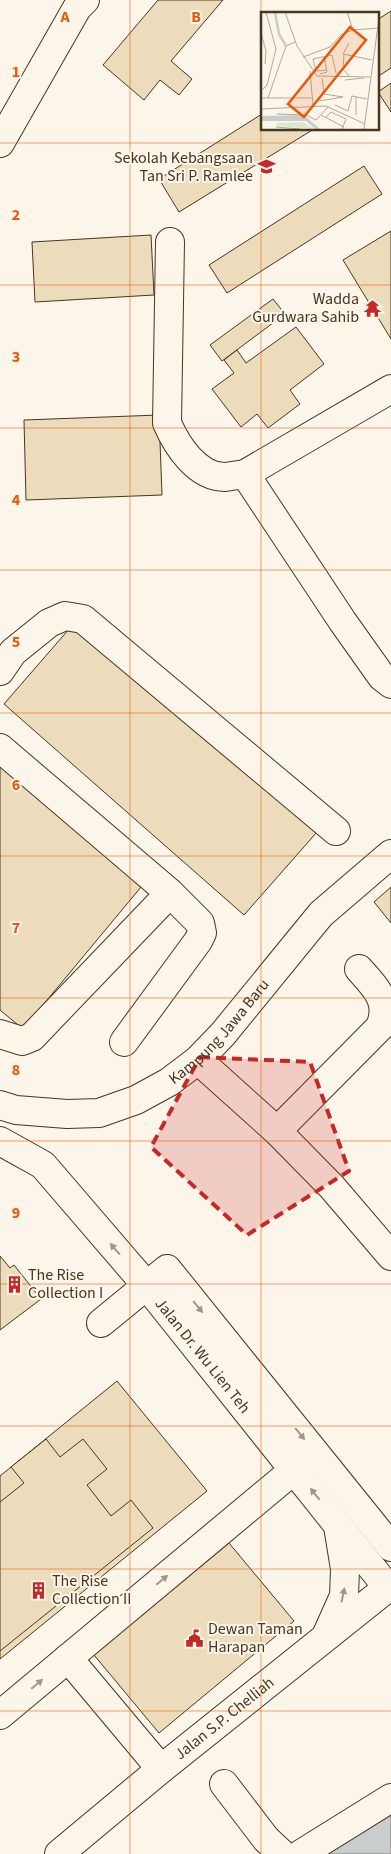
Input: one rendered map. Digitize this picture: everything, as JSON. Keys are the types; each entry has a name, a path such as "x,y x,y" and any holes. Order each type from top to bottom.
{"street":[{"path":"0,143 76,3"},
{"path":"170,242 167,422 172,434 193,464 208,473 224,477 245,474 391,389"},
{"path":"245,474 343,622 382,677 391,684"},
{"path":"0,671 13,652 49,623 65,616 83,619 336,831"},
{"path":"0,748 170,893 200,924 202,933 198,941 124,1042"},
{"name":"Kampung Jawa Baru","path":"0,1104 16,1110 67,1114 99,1113 136,1100 169,1082 198,1060 223,1034 322,914 391,854"},
{"path":"0,1034 22,1040 32,1037 170,893"},
{"path":"277,1131 380,1027 384,1020 386,1007 382,995 359,968"},
{"path":"198,1060 277,1131 332,1187 391,1256"},
{"name":"Jalan Dr. Wu Lien Teh","path":"0,1141 43,1165 157,1277 347,1513 390,1586"},
{"path":"101,1323 157,1277"},
{"name":"Jalan Dr. Wu Lien Teh","path":"157,1277 295,1470 391,1547"},
{"path":"0,1715 295,1470"},
{"path":"324,1640 344,1596 347,1513 391,1521"},
{"name":"Jalan S.P. Chelliah","path":"59,1854 161,1769 390,1586"},
{"path":"68,1658 161,1769"},
{"path":"224,1784 266,1839 282,1854"},
{"path":"301,1854 391,1798"}],"highlighted area":[{"path":"200,1057 310,1062 349,1171 247,1235 151,1147"}],"shaded area":[{"path":"391,1815 391,1854 324,1854 362,1822"}],"building":[{"path":"158,0 223,0 171,61 192,79 179,95 160,80 144,100 103,65"},
{"path":"391,11 391,68 378,76 378,19"},
{"path":"391,83 391,112 378,92"},
{"path":"261,115 261,130 312,130 179,212 159,179"},
{"path":"364,166 382,194 227,293 209,265"},
{"path":"391,231 391,339 343,260"},
{"path":"151,235 154,295 35,302 32,242"},
{"path":"273,299 285,314 222,361 210,345"},
{"path":"296,327 324,364 290,390 300,404 268,428 257,414 241,427 212,389 234,373 224,360 237,350 246,363"},
{"path":"159,415 162,495 26,500 24,420"},
{"path":"76,621 317,832 244,915 4,704"},
{"path":"0,761 146,881 23,1029 0,1010"},
{"path":"391,887 391,923 374,902"},
{"name":"The Rise Collection I","path":"0,1256 10,1268 14,1265 41,1299 0,1330"},
{"path":"117,1381 207,1491 0,1659 0,1476"},
{"name":"The Rise Collection II","path":"46,1439 60,1457 83,1439 107,1469 87,1485 111,1516 131,1500 153,1528 0,1651 0,1502 24,1483 11,1467"},
{"name":"Dewan Taman Harapan","path":"229,1543 294,1621 159,1733 94,1655"}],"place":[{"name":"Sekolah Kebangsaan Tan Sri P. Ramlee","path":"267,167"},
{"name":"Wadda Gurdwara Sahib","path":"373,308"},
{"name":"The Rise Collection I","path":"14,1284"},
{"name":"The Rise Collection II","path":"38,1590"},
{"name":"Dewan Taman Harapan","path":"194,1638"}]}
